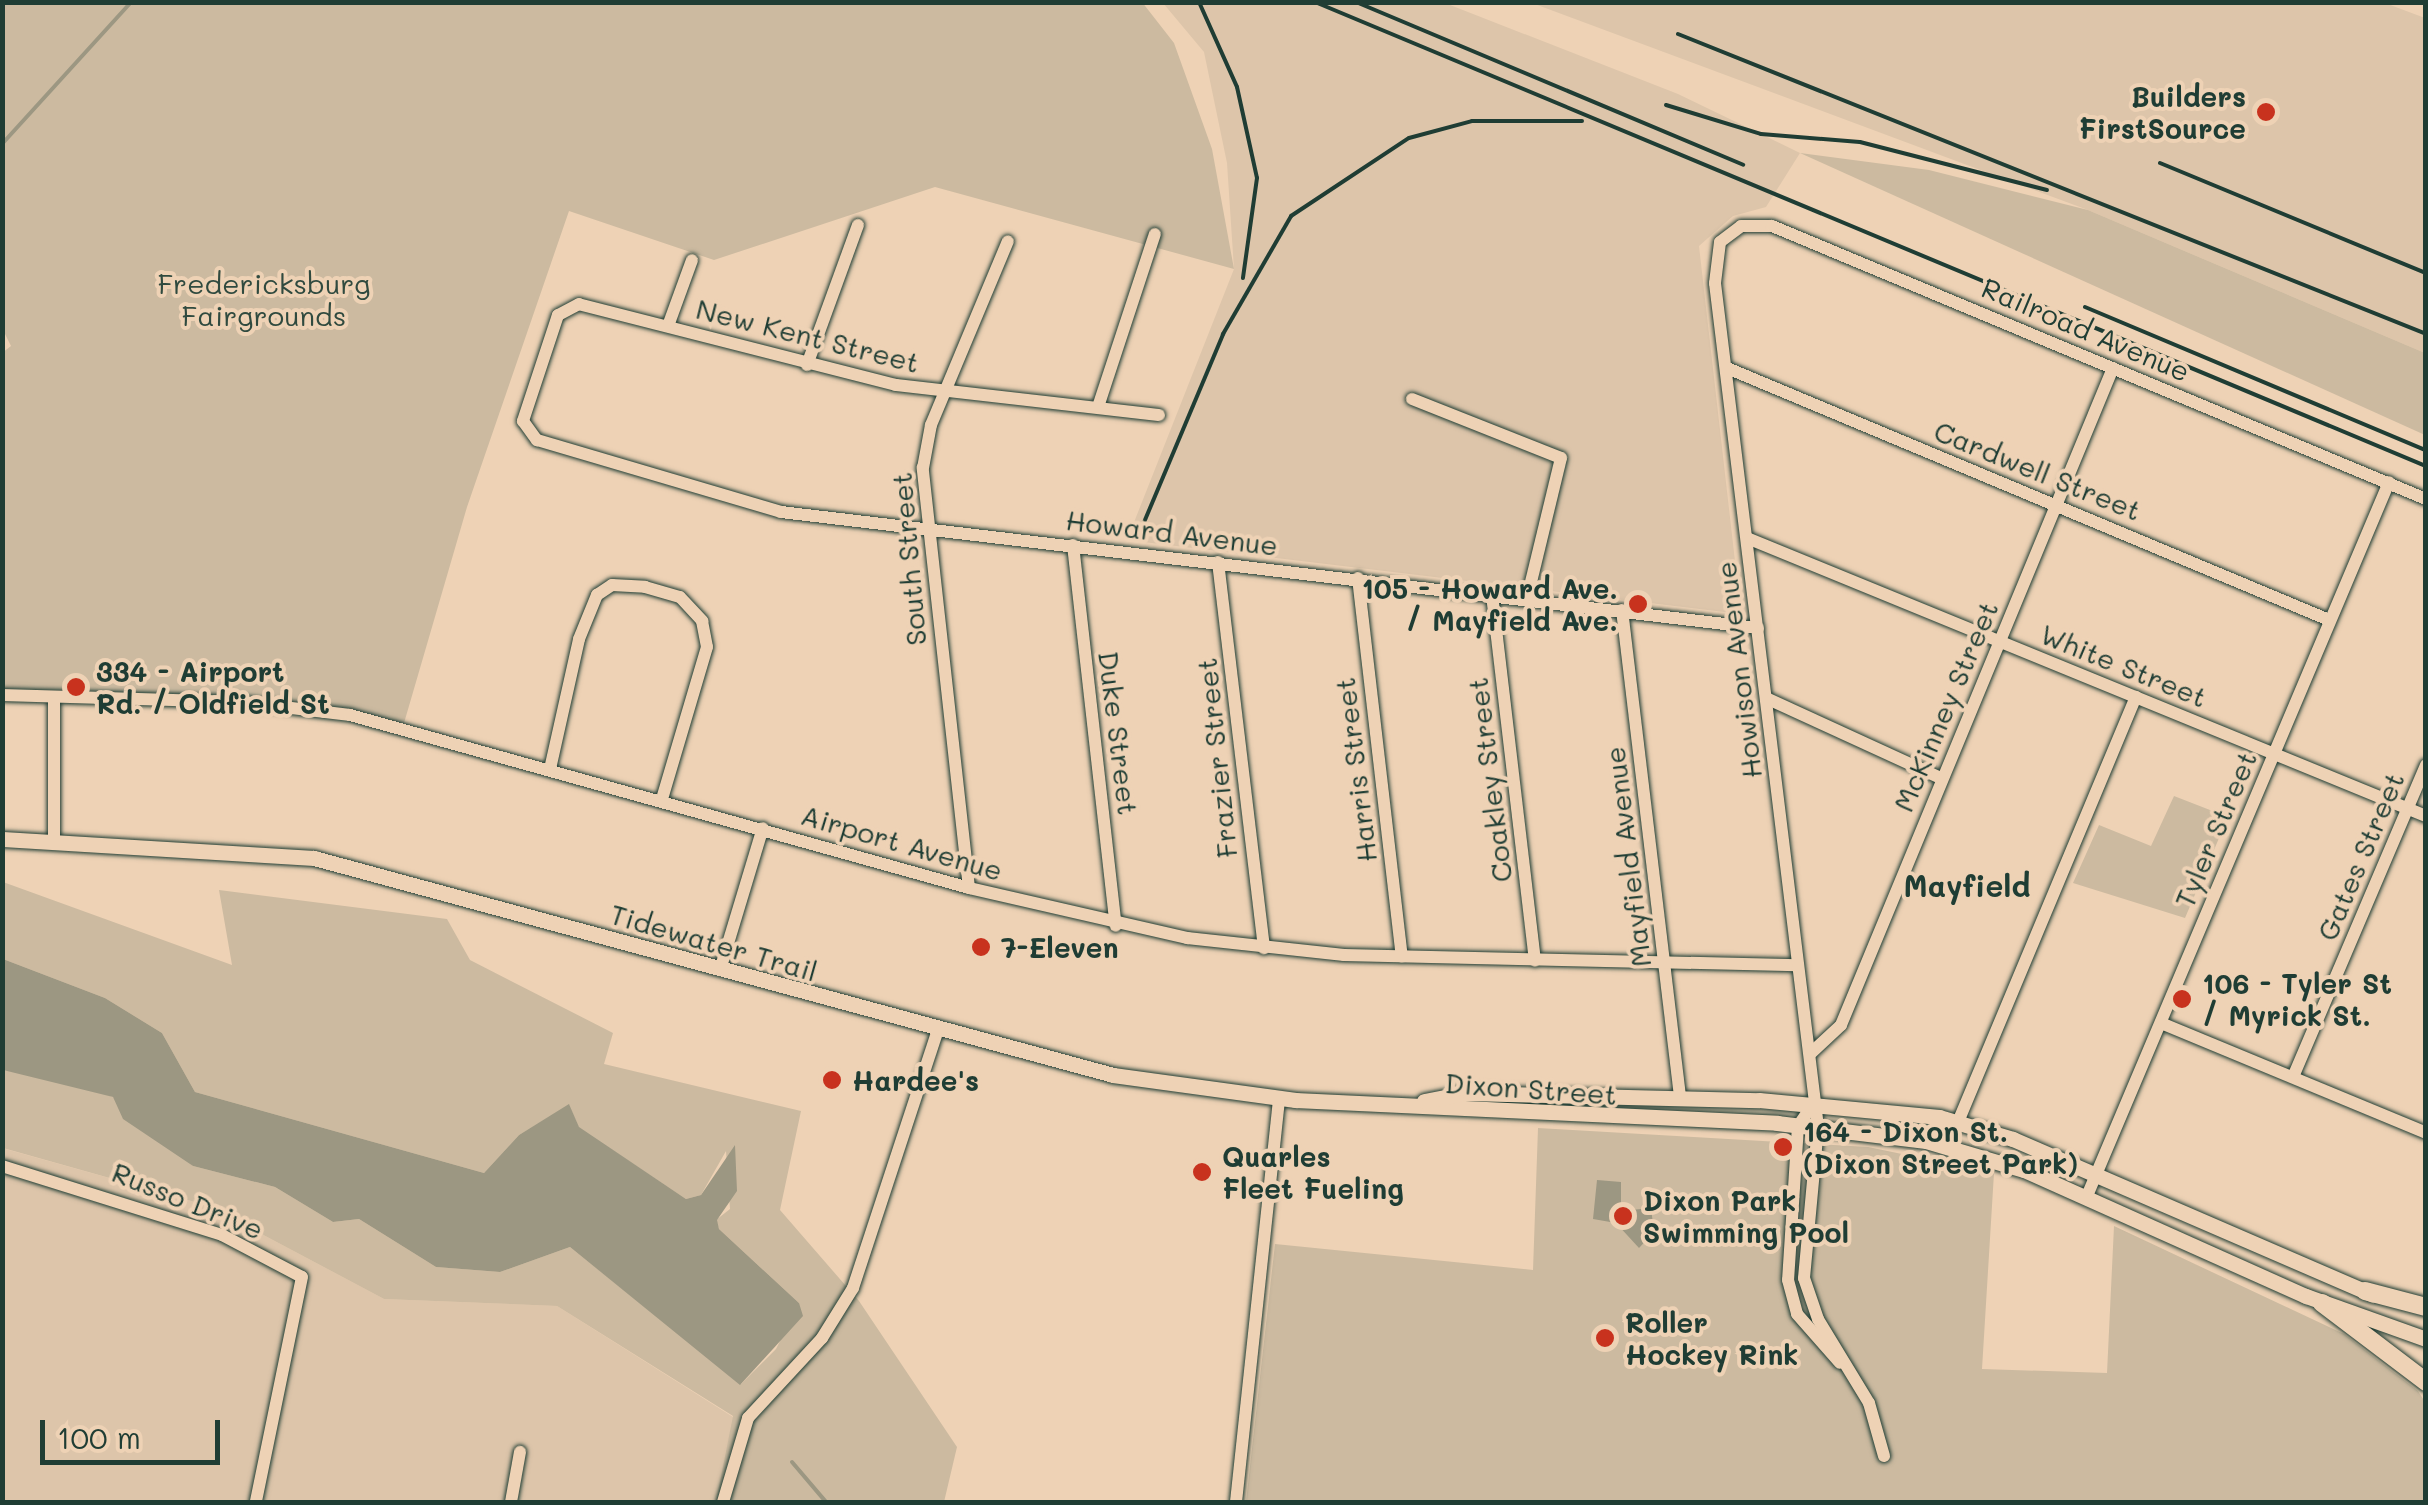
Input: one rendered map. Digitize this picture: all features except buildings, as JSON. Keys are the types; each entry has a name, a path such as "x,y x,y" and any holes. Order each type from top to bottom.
{"highway":[{"path":"2364,1292 2426,1307"},
{"path":"2322,1302 2426,1382"}],"main road":[{"name":"Tidewater Trail","path":"2,839 54,839 314,858 938,1032 1113,1075 1279,1098 1410,1104"},
{"name":"Dixon Street","path":"1410,1104 1466,1093 1680,1098 1812,1104 1958,1122 2426,1315"},
{"name":"Dixon Street","path":"1410,1104 1818,1127 1956,1148 2087,1196 2322,1302 2426,1339"}],"street":[{"name":"Railroad Avenue","path":"1727,235 1752,224 1772,226 2426,499"},
{"path":"807,365 858,225"},
{"path":"1098,407 1155,234"},
{"name":"Howison Avenue","path":"1727,235 1714,268 1811,1053 1812,1104 1818,1127 1804,1278 1848,1371"},
{"name":"South Street","path":"970,888 926,529 925,450 944,391 1008,241"},
{"path":"668,326 692,260"},
{"name":"New Kent Street","path":"587,455 537,440 524,412 558,316 580,304 807,365 944,391 1159,415"},
{"name":"Cardwell Street","path":"1727,368 2329,620"},
{"name":"McKinney Street","path":"1811,1053 1841,1025 2113,368"},
{"path":"1412,399 1561,458 1527,599"},
{"name":"Howard Avenue","path":"587,455 764,508 1758,628"},
{"name":"Tyler Street","path":"2087,1196 2389,482"},
{"name":"White Street","path":"1748,538 2426,816"},
{"name":"Duke Street","path":"1072,545 1116,926"},
{"name":"Frazier Street","path":"1218,562 1264,948"},
{"name":"Harris Street","path":"1358,578 1402,956"},
{"path":"550,769 579,638 598,595 612,585 645,587 680,597 702,621 708,646 662,800"},
{"name":"Coakley Street","path":"1492,595 1535,960"},
{"name":"Mayfield Avenue","path":"1622,610 1680,1098"},
{"name":"Airport Avenue","path":"2,695 318,709 1116,926 1264,948 1402,956 1798,965"},
{"path":"54,697 54,839"},
{"path":"1958,1122 2136,697"},
{"path":"1766,698 1941,778"},
{"name":"Gates Street","path":"2293,1077 2426,765"},
{"path":"720,970 763,828"},
{"path":"2161,1023 2426,1133"},
{"path":"723,1502 748,1418 822,1338 853,1288 938,1032"},
{"path":"1236,1502 1279,1098"},
{"path":"1812,1104 1798,1126 1790,1296 1806,1328 1848,1371 1869,1403 1884,1456"},
{"name":"Russo Drive","path":"2,1166 222,1235 302,1276 256,1502"},
{"path":"511,1502 520,1452"}],"shaded area":[{"path":"1163,3 1445,3 1678,94 1800,153 1766,207 1733,216 1699,246 1741,614 1127,540 1234,269 1227,163 1204,52"},
{"path":"1532,3 2385,3 2425,18 2425,353 2088,210"},
{"path":"3,959 105,998 162,1033 195,1092 484,1173 519,1135 569,1104 579,1127 686,1199 701,1195 735,1145 737,1191 717,1220 719,1229 799,1303 803,1316 740,1385 570,1247 500,1272 436,1267 359,1219 333,1222 275,1187 193,1166 123,1119 113,1097 3,1070"},
{"path":"2,1148 209,1206 384,1299 557,1306 733,1417 748,1502 3,1502"},
{"name":"Dixon Park Swimming Pool","path":"1597,1180 1621,1182 1621,1211 1651,1208 1654,1232 1639,1248 1616,1223 1593,1219"}],"green space":[{"name":"Fredericksburg Fairgrounds","path":"1142,2 1174,43 1212,149 1234,269 935,187 714,260 569,211 467,507 402,730 318,709 3,695 2,353 11,346 2,328 3,3"},
{"path":"1800,153 1929,170 2088,210 2425,353 2425,435"},
{"path":"2174,796 2228,817 2185,918 2073,883 2099,825 2151,846"},
{"path":"3,882 232,965 219,890 447,919 470,960 613,1033 604,1064 801,1111 780,1210 859,1301 957,1447 944,1502 716,1502 733,1416 557,1306 384,1299 209,1206 3,1148 2,1070 63,1079 113,1097 193,1166 275,1187 333,1222 359,1219 436,1267 500,1272 570,1247 741,1384 776,1349 799,1303 719,1229 716,1220 730,1209 726,1151 701,1195 686,1199 579,1128 569,1105 519,1135 484,1173 195,1092 162,1033 105,998 3,959"},
{"path":"1538,1128 1868,1147 1994,1173 1982,1369 2107,1373 2114,1226 2344,1334 2418,1391 2425,1402 2425,1502 1246,1502 1275,1244 1533,1270"}],"waterway":[{"path":"2,144 131,2"},
{"path":"792,1462 826,1502"}],"railway":[{"path":"1199,2 1237,87 1257,178 1243,278"},
{"path":"1315,2 2426,466"},
{"path":"1356,2 1743,165"},
{"path":"1678,34 2426,334"},
{"path":"1666,105 1761,134 1860,142 2047,190"},
{"path":"1145,520 1223,334 1291,216 1409,138 1472,121 1582,121"},
{"path":"2160,163 2426,273"},
{"path":"2085,307 2426,450"}],"place":[{"name":"Builders FirstSource","path":"2266,112"},
{"name":"105 - Howard Ave. / Mayfield Ave.","path":"1638,604"},
{"name":"334 - Airport Rd. / Oldfield St","path":"76,687"},
{"name":"7-Eleven","path":"981,947"},
{"name":"106 - Tyler St / Myrick St.","path":"2182,999"},
{"name":"Hardee's","path":"832,1080"},
{"name":"164 - Dixon St. (Dixon Street Park)","path":"1783,1147"},
{"name":"Quarles Fleet Fueling","path":"1202,1172"},
{"name":"Dixon Park Swimming Pool","path":"1623,1216"},
{"name":"Roller Hockey Rink","path":"1605,1338"}],"district":[{"name":"Mayfield","path":"1967,885"}]}
